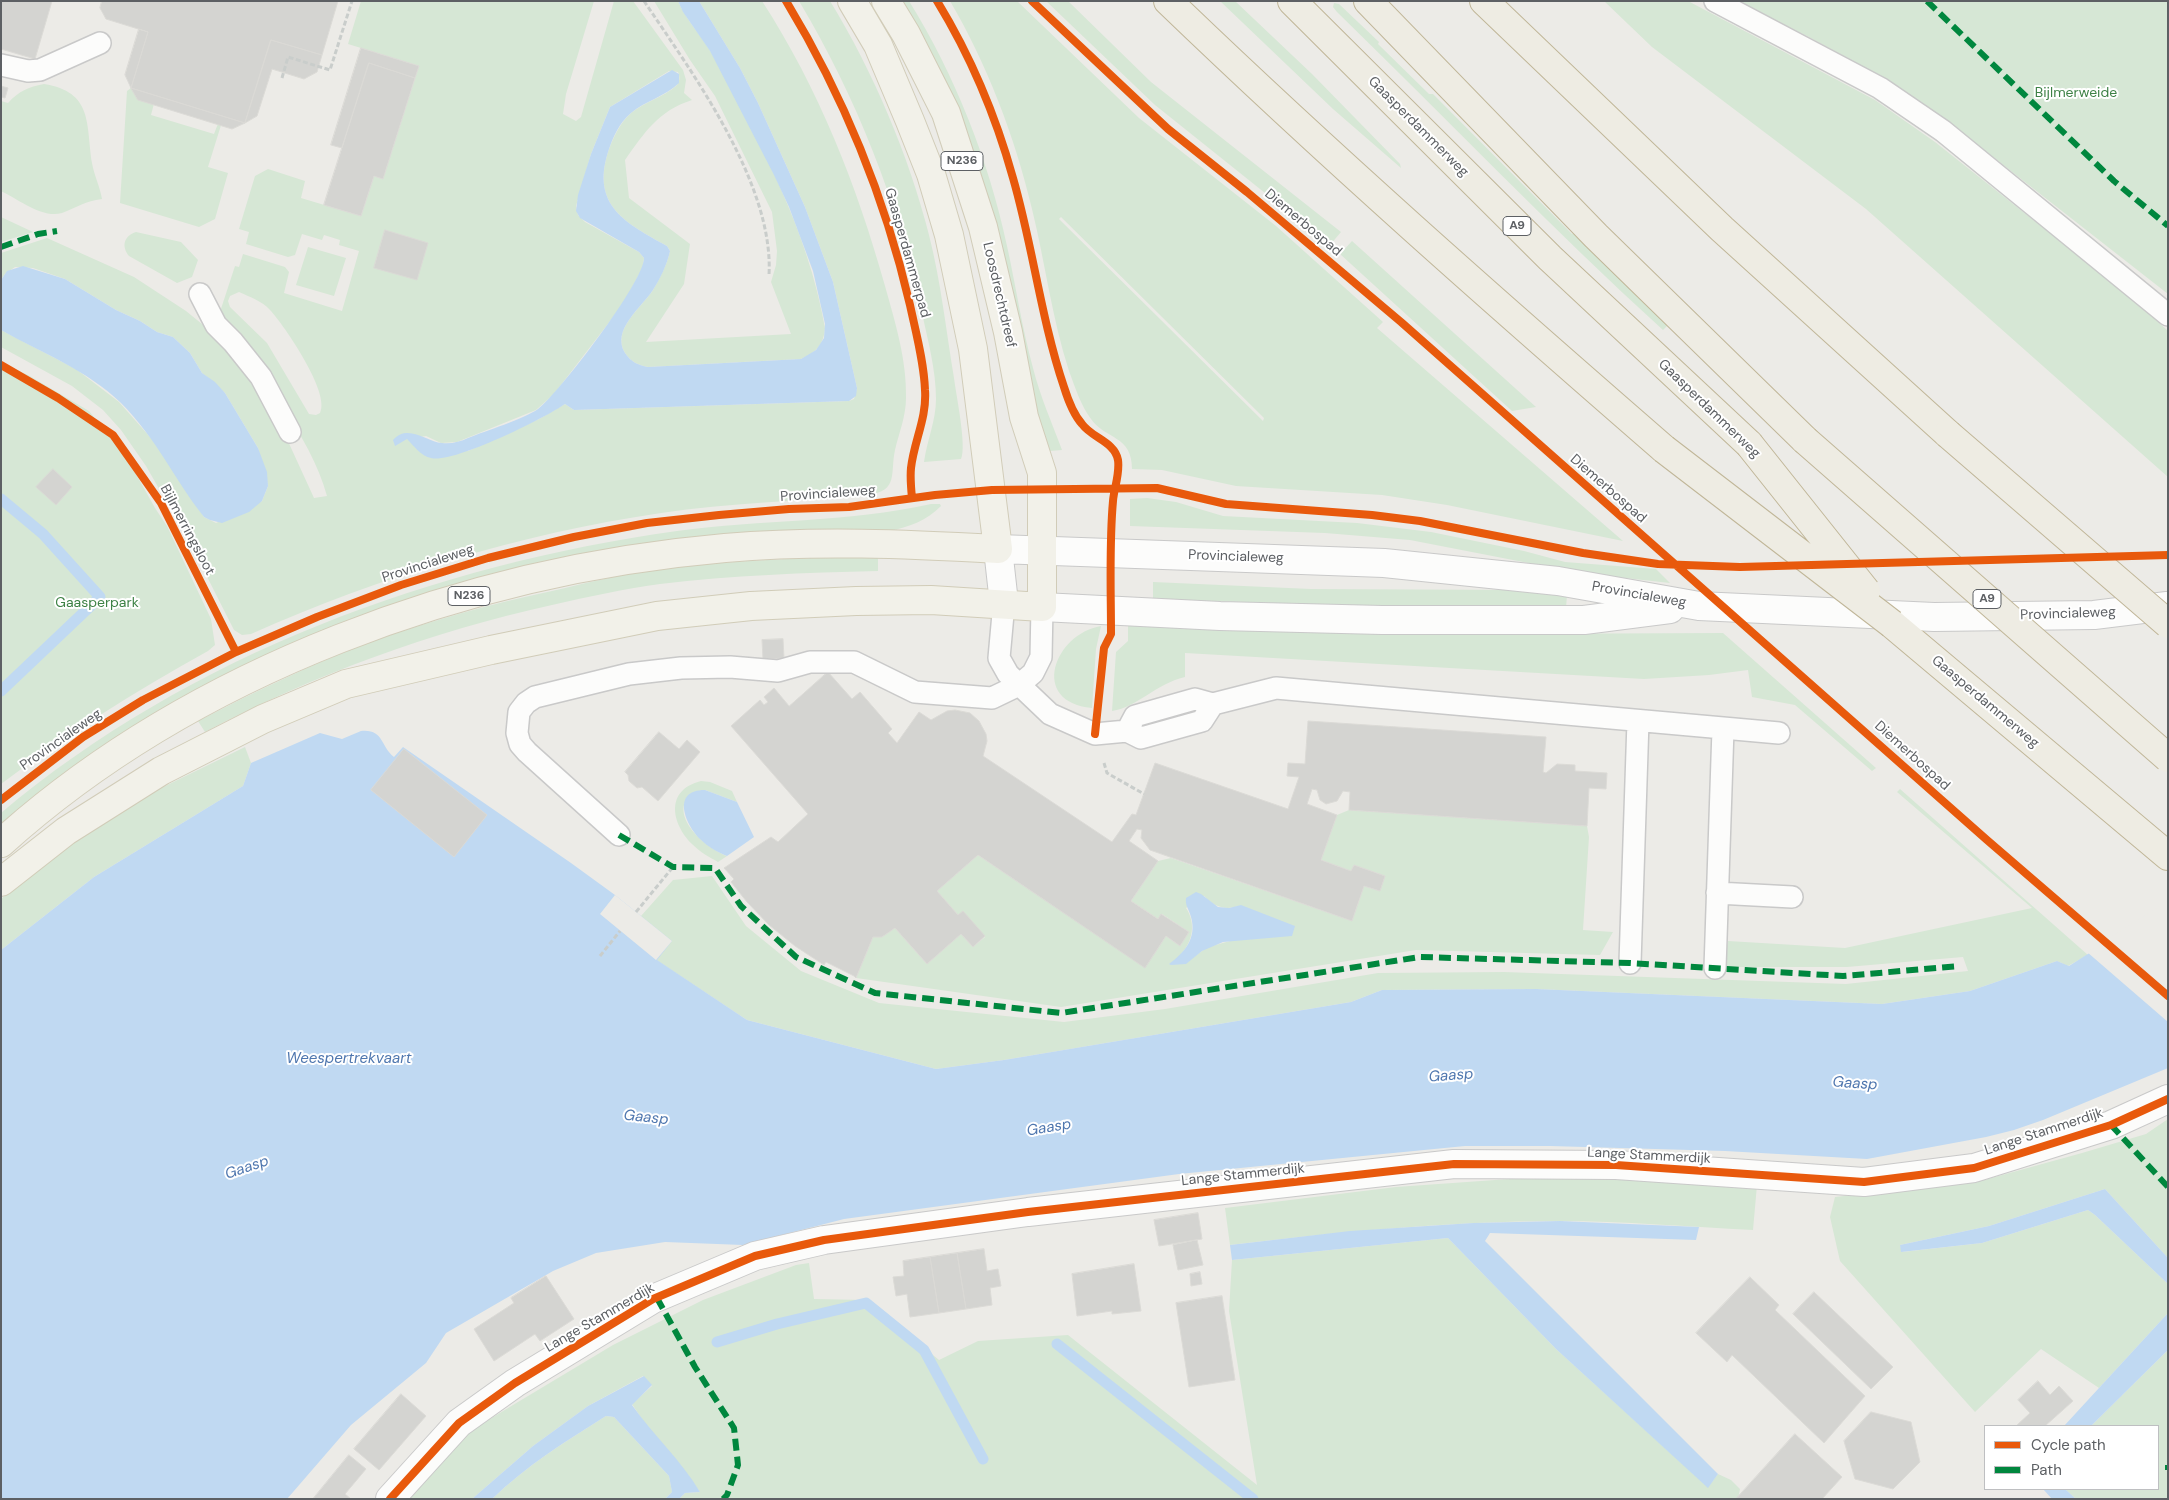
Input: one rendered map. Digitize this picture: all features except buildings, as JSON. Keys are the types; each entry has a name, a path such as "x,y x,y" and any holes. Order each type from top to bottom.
{"highway":[{"name":"A9","path":"1168,1 1373,194 1664,449 1892,624"},
{"name":"Gaasperdammerweg","path":"1292,1 1550,258 1749,444 1892,624 2168,856"},
{"name":"A9","path":"1368,1 1596,236 1806,440 2168,758"},
{"path":"1484,1 1722,229 1948,434 2168,624"}],"main road":[{"name":"N236","path":"852,1 878,45 910,121 931,174 946,226 955,261 972,349 998,549"},
{"name":"Loosdrechtdreef","path":"886,1 906,34 946,113 983,227 1008,332 1024,416 1042,473 1042,606"},
{"name":"Provincialeweg","path":"1,842 78,780 148,732 274,667 329,643 395,618 440,604 584,568 689,551 792,544 876,542 998,549"},
{"name":"Provincialeweg","path":"1,882 66,831 161,771 263,719 346,684 491,650 657,616 751,606 856,601 931,600 1042,606"}],"street":[{"name":"Provincialeweg","path":"998,549 1384,563 1558,582 1699,606 1934,617 2094,615 2168,606"},
{"name":"N236","path":"998,549 1004,603"},
{"name":"Provincialeweg","path":"1042,606 1210,616 1324,619 1584,620 1699,606"},
{"name":"Lange Stammerdijk","path":"390,1499 459,1423 523,1378 654,1300 755,1256 815,1242 1028,1212 1454,1164 1616,1165 1864,1182 1974,1168 2111,1125 2168,1099"}],"lane":[{"path":"1715,1 1880,88 1943,131 2168,315"},
{"path":"1,65 28,72 40,70 100,43"},
{"path":"200,294 216,325 233,342 261,377 290,432"},
{"path":"1004,603 999,658 1008,674 1050,714 1095,734 1128,731 1141,738 1202,721 1213,704 1276,688 1779,734"},
{"path":"619,834 520,744 516,733 519,712 535,697 629,674 691,668 778,671 810,662 854,662 915,692 992,698 1019,685 1033,673 1041,657 1042,606"},
{"path":"1630,963 1638,721"},
{"path":"1715,968 1723,729"},
{"path":"1717,893 1792,897"}],"path":[{"path":"282,78 288,57 330,70 352,1"},
{"path":"644,1 708,96 729,136 747,177 768,238 769,275"},
{"path":"1095,734 1107,773 1144,794"},
{"path":"636,912 673,867"},
{"path":"600,956 620,931"}],"green space":[{"path":"361,1 594,1 566,94 563,114 576,121 581,117 614,1 633,1 683,70 686,80 684,93 692,100 661,116 625,160 629,198 690,244 684,284 646,342 791,334 771,282 776,265 777,251 772,212 715,96 690,60 654,1 678,1 685,15 711,52 747,118 780,186 807,256 825,328 821,343 815,351 806,357 801,359 648,367 635,363 627,356 622,344 625,328 629,320 653,290 661,276 670,251 667,246 638,229 616,211 608,199 604,186 604,171 612,142 627,117 636,109 671,90 677,84 679,79 678,72 669,71 610,107 591,154 576,206 578,215 585,222 639,252 644,258 643,267 624,303 554,394 536,410 457,442 441,443 426,436 407,439 468,451 539,419 565,404 574,410 849,401 854,399 857,388 833,282 805,207 740,68 699,1 762,1 783,34 819,103 849,175 874,249 896,327 905,370 906,405 895,450 891,480 885,490 868,495 738,504 661,513 555,533 503,545 401,576 300,613 251,634 242,635 234,630 189,541 146,466 121,430 103,410 72,386 1,347 1,330 76,369 119,402 158,446 204,517 216,523 262,501 268,486 258,448 225,393 202,373 190,353 173,337 157,332 140,321 116,310 65,279 33,268 15,267 5,274 1,280 1,253 47,238 134,277 186,311 213,333 234,354 281,426 314,498 327,496 319,473 295,427 265,381 218,318 235,266 239,267 243,254 285,267 289,272 284,293 342,311 359,251 339,245 340,240 324,235 322,240 302,234 295,255 288,257 246,244 249,232 239,229 255,176 268,169 305,181 301,198 361,216 374,176 383,179 419,66 348,44","holes":["239,292 267,307 295,344 319,391 322,403 320,413 316,415 309,414 267,343 230,307 228,301 230,296"]},
{"path":"799,1 830,1 875,85 911,175 929,235 940,288 963,443 961,459 924,462 935,415 935,377 922,313 901,231 857,113 820,38"},
{"path":"901,1 909,1 926,29 969,119 1000,214 1036,378 1062,450 1050,451"},
{"path":"950,1 1017,1 1139,118 1276,226 1383,322 1377,328 1623,541 1447,505 1382,495 1236,486 1162,470 1132,469 1128,450 1117,439 1097,426 1084,408 1076,390 1063,351 1037,229 1017,155 988,76","holes":["1061,217 1264,418 1263,421 1059,219"]},
{"path":"1046,1 1068,1 1151,82 1341,232 1330,245 1155,105"},
{"path":"1220,1 1235,1 1312,74 1400,164 1401,168 1333,109"},
{"path":"1604,1 1688,1 1875,100 1935,142 2138,303 2168,331 2168,477 1866,209 1652,47"},
{"name":"Bijlmerweide","path":"1735,1 2168,1 2168,294 1947,121 1884,78 1807,36"},
{"path":"1334,3 1339,4 1379,42 1378,44 1429,94 1433,94 1572,234 1574,233 1668,325 1663,330 1539,213 1337,12 1333,7"},
{"path":"44,84 60,88 71,94 79,102 87,123 92,163 102,199 55,214 39,211 1,191 1,101 8,103 24,90"},
{"path":"131,88 156,96 151,115 214,134 219,121 222,122 208,167 228,173 215,219 199,227 120,203 127,91"},
{"path":"1,217 33,232 1,242"},
{"path":"136,232 181,242 198,260 192,277 177,283 129,256 125,249 125,242 129,236"},
{"path":"1352,241 1536,407 1512,411 1340,254"},
{"path":"308,247 346,258 334,296 296,285"},
{"name":"Gaasperpark","path":"1,363 28,375 89,411 127,458 167,526 211,619 215,645 102,714 1,784"},
{"path":"1147,498 1176,502 1223,516 1357,523 1431,532 1524,551 1565,562 1656,569 1670,583 1580,573 1410,540 1325,533 1130,526 1130,499"},
{"path":"940,504 941,506 917,523 889,531 819,533 366,617 1,829 1,813 74,757 152,707 234,663 319,625 407,593 496,567 586,546 709,527 868,515"},
{"path":"878,556 878,571 741,576 660,584 592,596 507,616 418,642 331,673 289,691 205,732 198,721 284,678 374,641 418,626 507,601 638,572 667,568 746,561"},
{"path":"1153,582 1311,589 1522,590 1567,595 1566,608 1397,607 1153,599"},
{"path":"1128,624 1495,634 1723,633 1876,768 1872,771 1795,705 1752,697 1748,670 1709,675 1644,679 1185,653 1185,677 1174,680 1130,705 1112,711 1116,652 1128,641"},
{"path":"1101,626 1096,649 1092,708 1072,703 1060,694 1055,682 1055,668 1061,654 1071,641 1085,632"},
{"path":"245,747 251,763 243,786 94,877 1,950 1,899 51,857 159,789"},
{"path":"701,781 710,782 732,791 737,802 705,790 692,793 685,802 686,820 692,830 709,846 727,856 718,862 692,844 679,827 676,817 675,808 681,792 689,785"},
{"path":"1900,789 2088,955 2068,966 2057,961 1970,991 1882,1004 1536,989 1382,990 1351,1002 1004,1060 936,1069 747,1020 656,960 641,916 673,880 712,876 746,926 801,971 879,1003 1064,1022 1165,1009 1378,973 1504,972 1846,984 1968,971 1963,957 1847,967 1723,967 1728,941 1845,948 2032,908 1897,792"},
{"path":"1349,810 1587,826 1589,837 1583,930 1613,932 1600,955 1416,950 1061,1007 856,978 873,937 882,937 895,928 927,964 961,934 973,947 985,937 958,915 937,891 978,855 1145,967 1166,936 1180,946 1189,932 1162,914 1158,919 1131,901 1158,861 1171,858 1352,921 1364,886 1380,891 1385,876 1354,865 1351,871 1321,860 1337,815","holes":["1204,896 1224,908 1238,906 1230,941 1208,947 1190,959 1181,954 1192,932 1191,920 1186,908"]},
{"path":"2168,1119 2168,1258 2105,1189 1989,1226 1900,1245 1902,1252 1982,1243 2088,1210 2095,1215 2168,1284 2168,1313 2099,1388 2041,1349 1975,1412 1840,1261 1830,1217 1835,1197 1984,1180 2146,1134"},
{"path":"1580,1174 1757,1185 1753,1230 1608,1222 1518,1221 1394,1228 1230,1245 1225,1208 1396,1187"},
{"path":"1448,1238 1556,1349 1708,1487 1718,1474 1731,1480 1740,1489 1738,1499 679,1499 685,1493 700,1492 647,1427 632,1404 652,1386 643,1376 588,1406 533,1446 472,1499 409,1499 452,1442 613,1345 703,1300 796,1265 809,1263 814,1299 866,1300 939,1360 978,1341 1068,1335 1257,1485 1229,1311 1232,1260"},
{"path":"2168,1350 2168,1499 2076,1499 2066,1490 2159,1490 2159,1425 2092,1425"},
{"path":"606,1416 614,1417 669,1476 672,1492 665,1499 492,1499 532,1465"}],"water":[{"path":"678,1 699,1 740,68 805,207 833,282 857,388 856,396 849,401 574,410 565,404 520,429 478,447 442,458 427,457 407,439 395,446 393,440 405,433 411,433 442,443 459,442 532,413 549,399 581,361 616,312 640,271 644,258 639,252 580,218 576,211 578,195 591,154 610,107 672,70 679,74 679,83 674,88 631,113 623,121 612,141 604,171 604,186 608,199 616,211 638,229 667,246 670,251 656,286 629,320 625,328 622,344 625,353 635,363 648,367 801,359 816,350 824,338 825,324 813,271 789,207 710,51 683,12"},
{"path":"23,266 65,279 116,310 140,321 157,332 173,337 190,353 202,373 215,382 225,393 258,448 267,472 268,486 262,501 249,512 222,523 204,517 145,431 108,391 79,371 1,330 1,280 7,271"},
{"name":"Weespertrekvaart","path":"361,731 368,731 378,735 394,757 403,747 615,895 672,941 657,960 747,1020 936,1069 1004,1060 1351,1002 1382,990 1536,989 1882,1004 1970,991 2057,961 2069,966 2168,903 2168,1068 2043,1120 2014,1130 1867,1159 1725,1151 1550,1146 1465,1146 1179,1174 844,1219 743,1245 665,1242 596,1253 553,1271 446,1333 426,1363 351,1425 287,1499 1,1499 1,950 94,877 243,786 251,763 320,733 342,739"},
{"path":"705,790 737,802 754,837 727,856 713,849 700,839 686,817 684,809 688,796 694,791"},
{"path":"1196,892 1218,907 1229,908 1241,905 1295,926 1292,936 1223,942 1202,951 1186,964 1171,965 1169,964 1180,955 1191,938 1191,917 1186,898"},
{"path":"2105,1189 2168,1258 2168,1284 2088,1210 1982,1243 1901,1252 1900,1245 1989,1226"},
{"path":"1560,1221 1699,1227 1696,1240 1490,1233 1485,1241 1718,1474 1708,1488 1556,1349 1448,1238 1232,1260 1230,1245 1350,1231 1473,1223"},
{"path":"2168,1313 2168,1350 2092,1425 2065,1425"},
{"path":"644,1376 652,1385 632,1405 684,1469 700,1492 685,1493 679,1499 665,1499 672,1492 669,1476 614,1417 606,1416 532,1465 492,1499 472,1499 533,1446 588,1406"},
{"path":"2044,1490 2066,1490 2076,1499 2052,1499"}],"pier":[{"path":"615,895 672,941 656,960 600,914"},
{"path":"2168,901 2168,1022 2087,952"}],"waterway":[{"path":"1,499 43,534 100,597 1,691"},
{"path":"717,1342 777,1324 866,1303 924,1350 983,1459"},
{"path":"1057,1344 1253,1499"}],"marked path":[{"path":"1927,1 2114,181 2168,226"},
{"path":"1,247 38,234 57,231"},
{"path":"619,835 673,867 715,868 741,906 796,957 875,993 1061,1013 1420,957 1630,963 1843,976 1960,966"},
{"path":"2111,1125 2168,1187"},
{"path":"657,1298 695,1367 734,1428 738,1465 727,1495 723,1499"},
{"path":"2168,1465 2168,1470"}],"cycle path":[{"name":"Gaasperdammerpad","path":"786,1 807,37 844,110 875,187 900,265 921,358 925,390 924,410 911,468 912,498"},
{"path":"937,1 971,65 999,132 1020,204 1049,335 1069,402 1076,416 1086,429 1108,444 1113,449 1118,460 1111,534 1111,634 1104,648 1095,734"},
{"name":"Diemerbospad","path":"1032,1 1168,129 1247,192 1401,322 1987,840 2168,996"},
{"name":"Bijlmerringsloot","path":"1,365 58,398 113,435 161,503 236,652"},
{"path":"1,800 83,737 143,700 236,652 317,617 401,585 488,558 574,537 647,523 789,509 849,507 935,495 992,490 1157,488 1226,504 1372,515 1420,521 1583,553 1658,564 1740,567 2168,555"},
{"path":"390,1499 459,1423 515,1383 653,1299 755,1256 824,1240 1028,1212 1454,1164 1616,1165 1864,1182 1974,1168 2111,1125 2168,1099"}],"water label":[{"name":"Gaasp","path":"1451,1076"},
{"name":"Gaasp","path":"1855,1084"},
{"name":"Gaasp","path":"646,1118"},
{"name":"Gaasp","path":"1049,1128"},
{"name":"Gaasp","path":"247,1168"}]}
